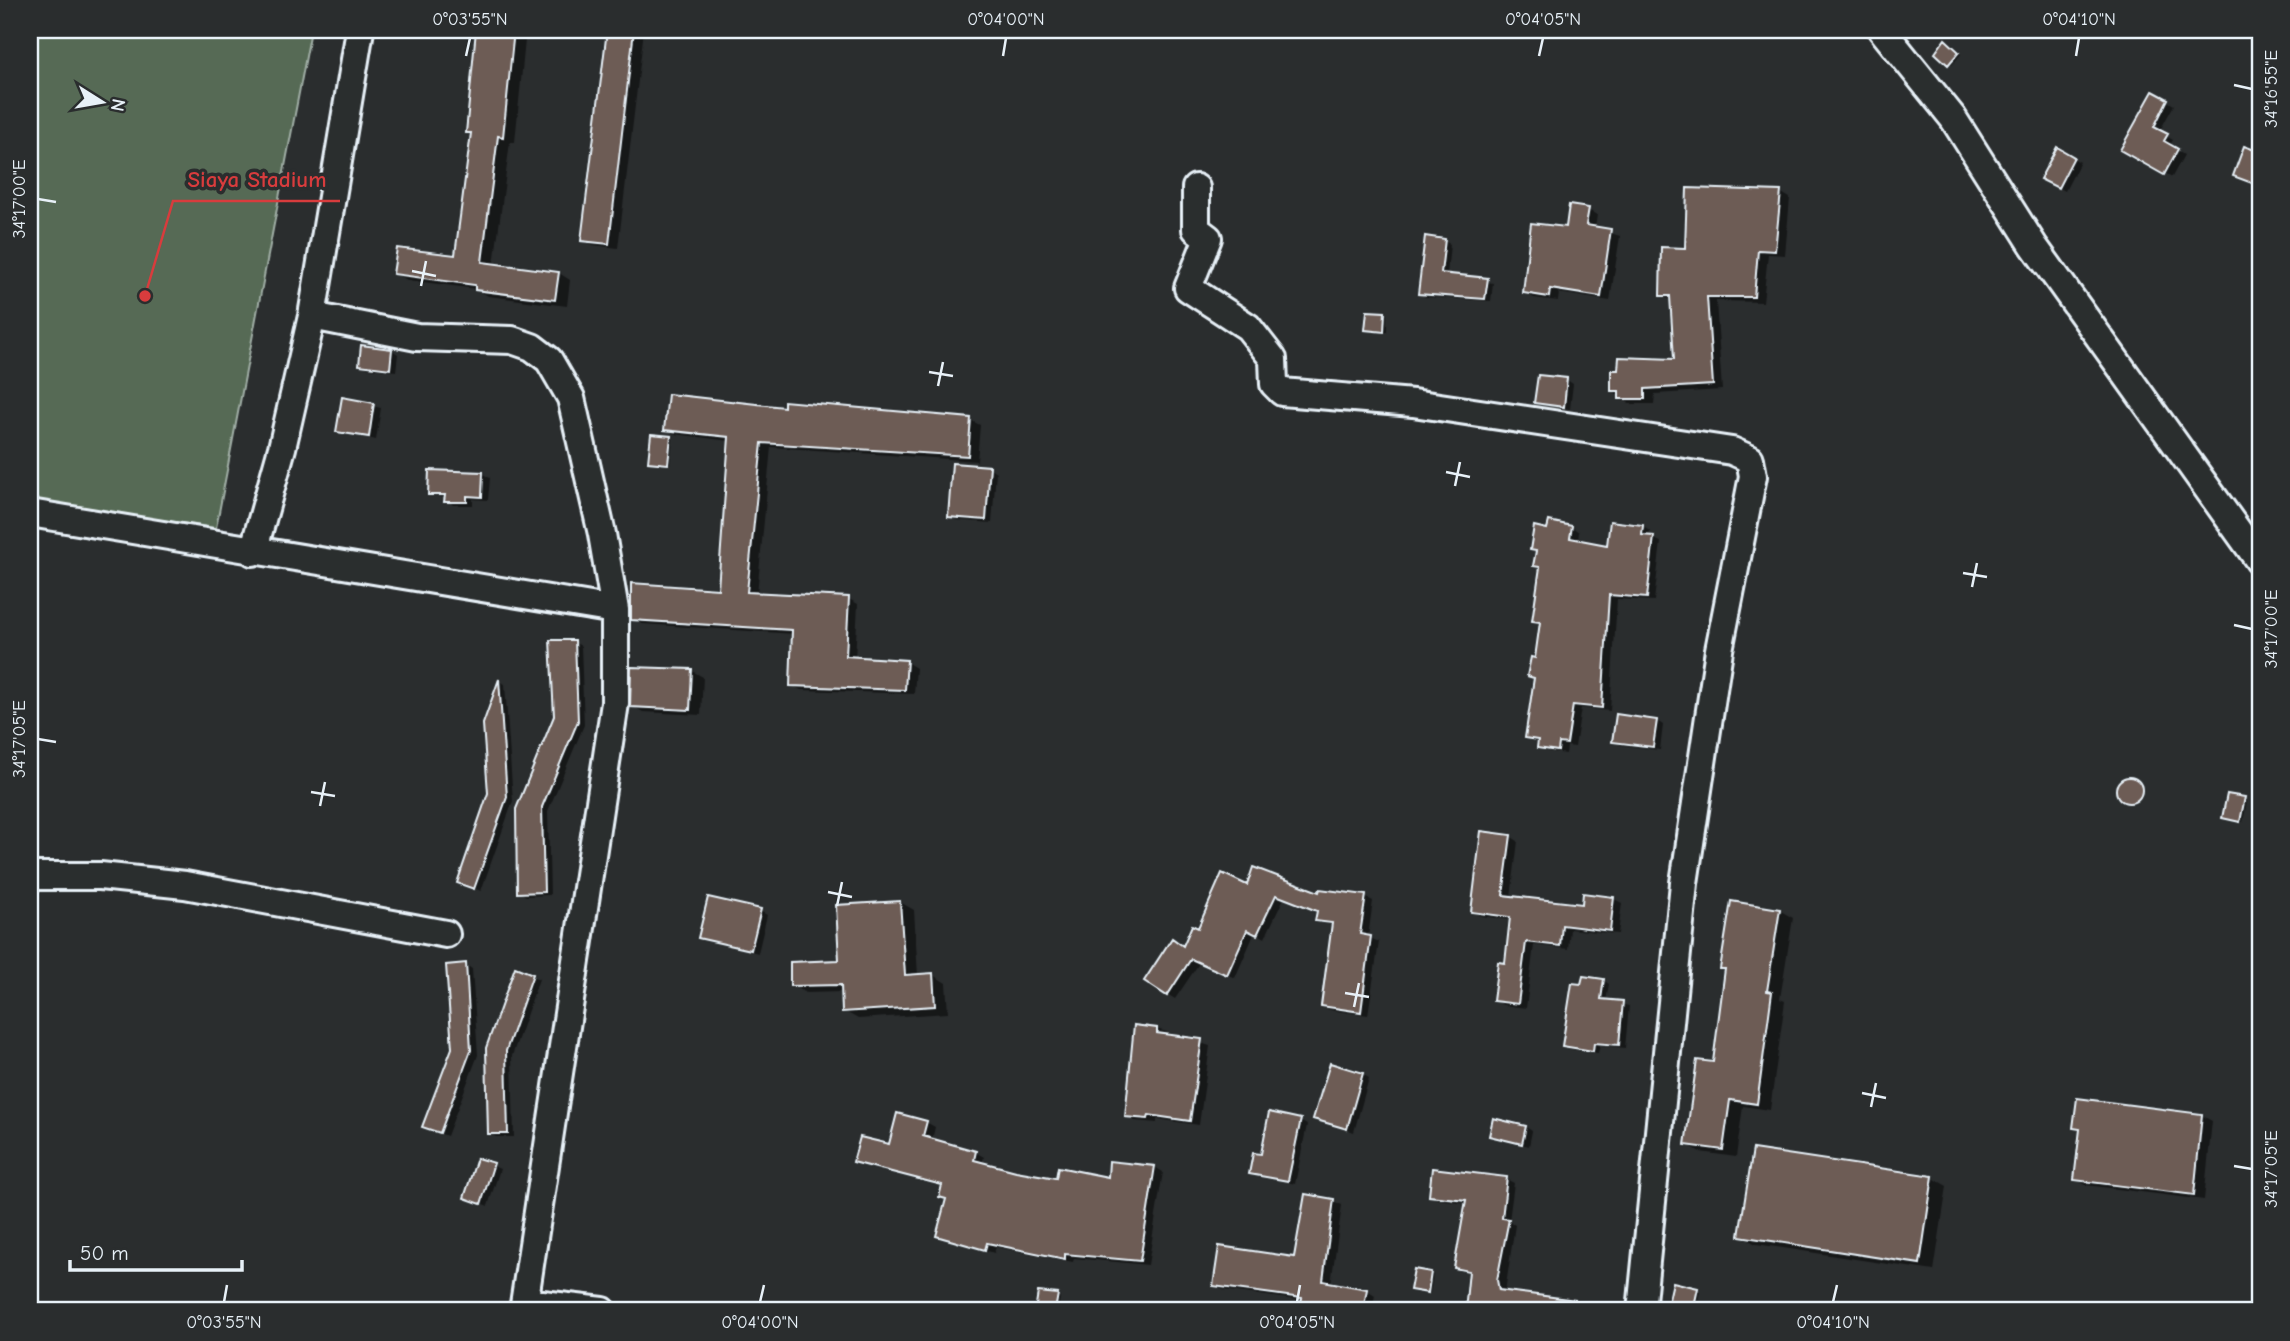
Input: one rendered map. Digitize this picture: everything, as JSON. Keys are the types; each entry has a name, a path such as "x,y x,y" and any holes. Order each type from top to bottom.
{"street":[{"path":"253,552 282,448 312,317 360,30"},
{"path":"1881,30 1953,118 2034,246 2260,562"},
{"path":"1196,188 1196,229 1208,238 1188,288 1248,327 1273,359 1274,384 1282,392 1413,403 1732,451 1750,459 1753,477 1717,663 1684,883 1641,1311"},
{"path":"312,317 417,337 512,340 532,347 549,360 571,398 602,534 615,610 615,703 524,1306 603,1311"},
{"path":"30,513 615,610"},
{"path":"30,876 100,876 185,885 446,934"}],"path":[{"path":"152,30 160,37"}],"green space":[{"path":"30,30 311,30 216,528 30,501"}],"building":[{"path":"476,30 514,30 503,137 498,136 482,262 559,272 555,300 475,290 475,285 393,274 397,248 455,255 471,133 466,133"},
{"path":"607,30 634,30 609,244 581,241"},
{"path":"1945,39 1959,52 1948,65 1935,53"},
{"path":"2153,91 2168,99 2154,127 2168,134 2164,141 2178,149 2164,175 2120,150"},
{"path":"2244,146 2260,152 2260,186 2233,176"},
{"path":"2057,147 2074,157 2058,188 2040,179"},
{"path":"1687,188 1781,191 1775,251 1758,250 1754,297 1707,297 1713,385 1645,389 1645,399 1619,399 1619,391 1611,391 1611,370 1618,370 1619,357 1674,359 1670,296 1660,296 1661,247 1685,248"},
{"path":"1569,205 1589,208 1586,225 1611,229 1601,297 1550,289 1549,297 1523,293 1531,223 1566,227"},
{"path":"1425,236 1445,239 1441,273 1488,278 1485,299 1418,294"},
{"path":"1367,311 1385,312 1384,332 1365,330"},
{"path":"361,345 392,349 390,369 359,365"},
{"path":"1538,375 1567,378 1564,407 1534,403"},
{"path":"668,394 784,407 784,401 971,418 968,456 762,443 747,592 849,597 846,656 907,660 905,690 790,686 792,630 631,620 631,583 718,589 729,437 664,430"},
{"path":"342,397 374,403 369,437 336,432"},
{"path":"651,434 671,436 668,464 648,462"},
{"path":"952,463 990,466 986,520 948,517"},
{"path":"429,470 483,472 482,497 467,496 467,502 444,502 445,495 428,495"},
{"path":"1549,521 1572,526 1570,538 1607,545 1610,521 1643,525 1642,535 1654,536 1647,598 1609,595 1602,708 1573,705 1567,744 1559,743 1558,751 1537,748 1538,740 1525,738 1534,678 1527,676 1531,657 1535,658 1540,622 1532,621 1540,567 1533,566 1536,551 1530,550 1534,526 1547,529"},
{"path":"550,640 575,640 578,721 542,807 544,892 517,893 516,809 554,716"},
{"path":"631,667 692,669 690,710 630,707"},
{"path":"499,679 507,797 474,889 457,883 488,793 483,724"},
{"path":"1616,714 1657,720 1653,747 1612,742"},
{"path":"2129,777 2138,781 2142,790 2138,799 2129,803 2120,799 2116,790 2120,781"},
{"path":"2227,794 2245,797 2240,822 2222,818"},
{"path":"1481,831 1511,835 1503,895 1582,904 1583,893 1614,897 1610,931 1562,925 1560,946 1526,942 1518,1004 1493,1001 1498,962 1505,963 1510,917 1471,912"},
{"path":"1253,867 1319,892 1320,889 1366,895 1360,934 1371,936 1361,1012 1321,1006 1332,923 1315,921 1317,911 1276,895 1257,935 1247,930 1227,975 1191,959 1167,996 1144,981 1172,938 1183,946 1192,925 1198,928 1222,873 1247,885"},
{"path":"708,897 761,909 751,950 698,938"},
{"path":"900,901 905,975 933,973 935,1006 842,1012 841,985 790,986 790,962 839,960 836,905"},
{"path":"1731,901 1780,909 1767,991 1772,992 1757,1104 1730,1100 1723,1150 1685,1145 1697,1060 1713,1062 1725,969 1720,969"},
{"path":"466,963 471,1050 440,1133 422,1127 452,1048 446,965"},
{"path":"515,967 533,974 506,1051 508,1134 488,1134 486,1048"},
{"path":"1583,976 1604,979 1601,999 1623,1001 1619,1045 1594,1043 1593,1051 1562,1046 1572,983 1581,984"},
{"path":"1134,1025 1157,1028 1157,1033 1202,1039 1190,1121 1149,1115 1148,1119 1125,1117"},
{"path":"1330,1063 1363,1073 1347,1129 1313,1119"},
{"path":"2077,1098 2202,1114 2194,1195 2074,1180 2080,1129 2073,1128"},
{"path":"1269,1112 1301,1119 1288,1181 1249,1174 1253,1153 1261,1154"},
{"path":"897,1113 927,1121 923,1136 976,1151 974,1160 1016,1171 1056,1178 1058,1167 1108,1177 1109,1161 1155,1166 1140,1261 1065,1254 1065,1259 987,1243 985,1250 936,1236 946,1199 939,1197 942,1185 853,1162 860,1137 889,1144"},
{"path":"1493,1118 1526,1126 1522,1144 1489,1136"},
{"path":"1753,1149 1933,1176 1920,1264 1739,1236"},
{"path":"477,1158 494,1163 481,1204 464,1198"},
{"path":"1432,1168 1507,1177 1502,1218 1509,1219 1497,1280 1499,1290 1575,1300 1575,1311 1465,1311 1469,1271 1454,1268 1466,1200 1429,1196"},
{"path":"1305,1194 1334,1199 1323,1281 1367,1289 1363,1311 1299,1311 1302,1298 1213,1286 1219,1246 1294,1257"},
{"path":"1414,1269 1431,1272 1428,1293 1410,1290"},
{"path":"1673,1282 1698,1288 1693,1311 1668,1304"},
{"path":"1038,1292 1058,1294 1055,1311 1035,1311"}],"place":[{"name":"Siaya Stadium","path":"145,296"}]}
